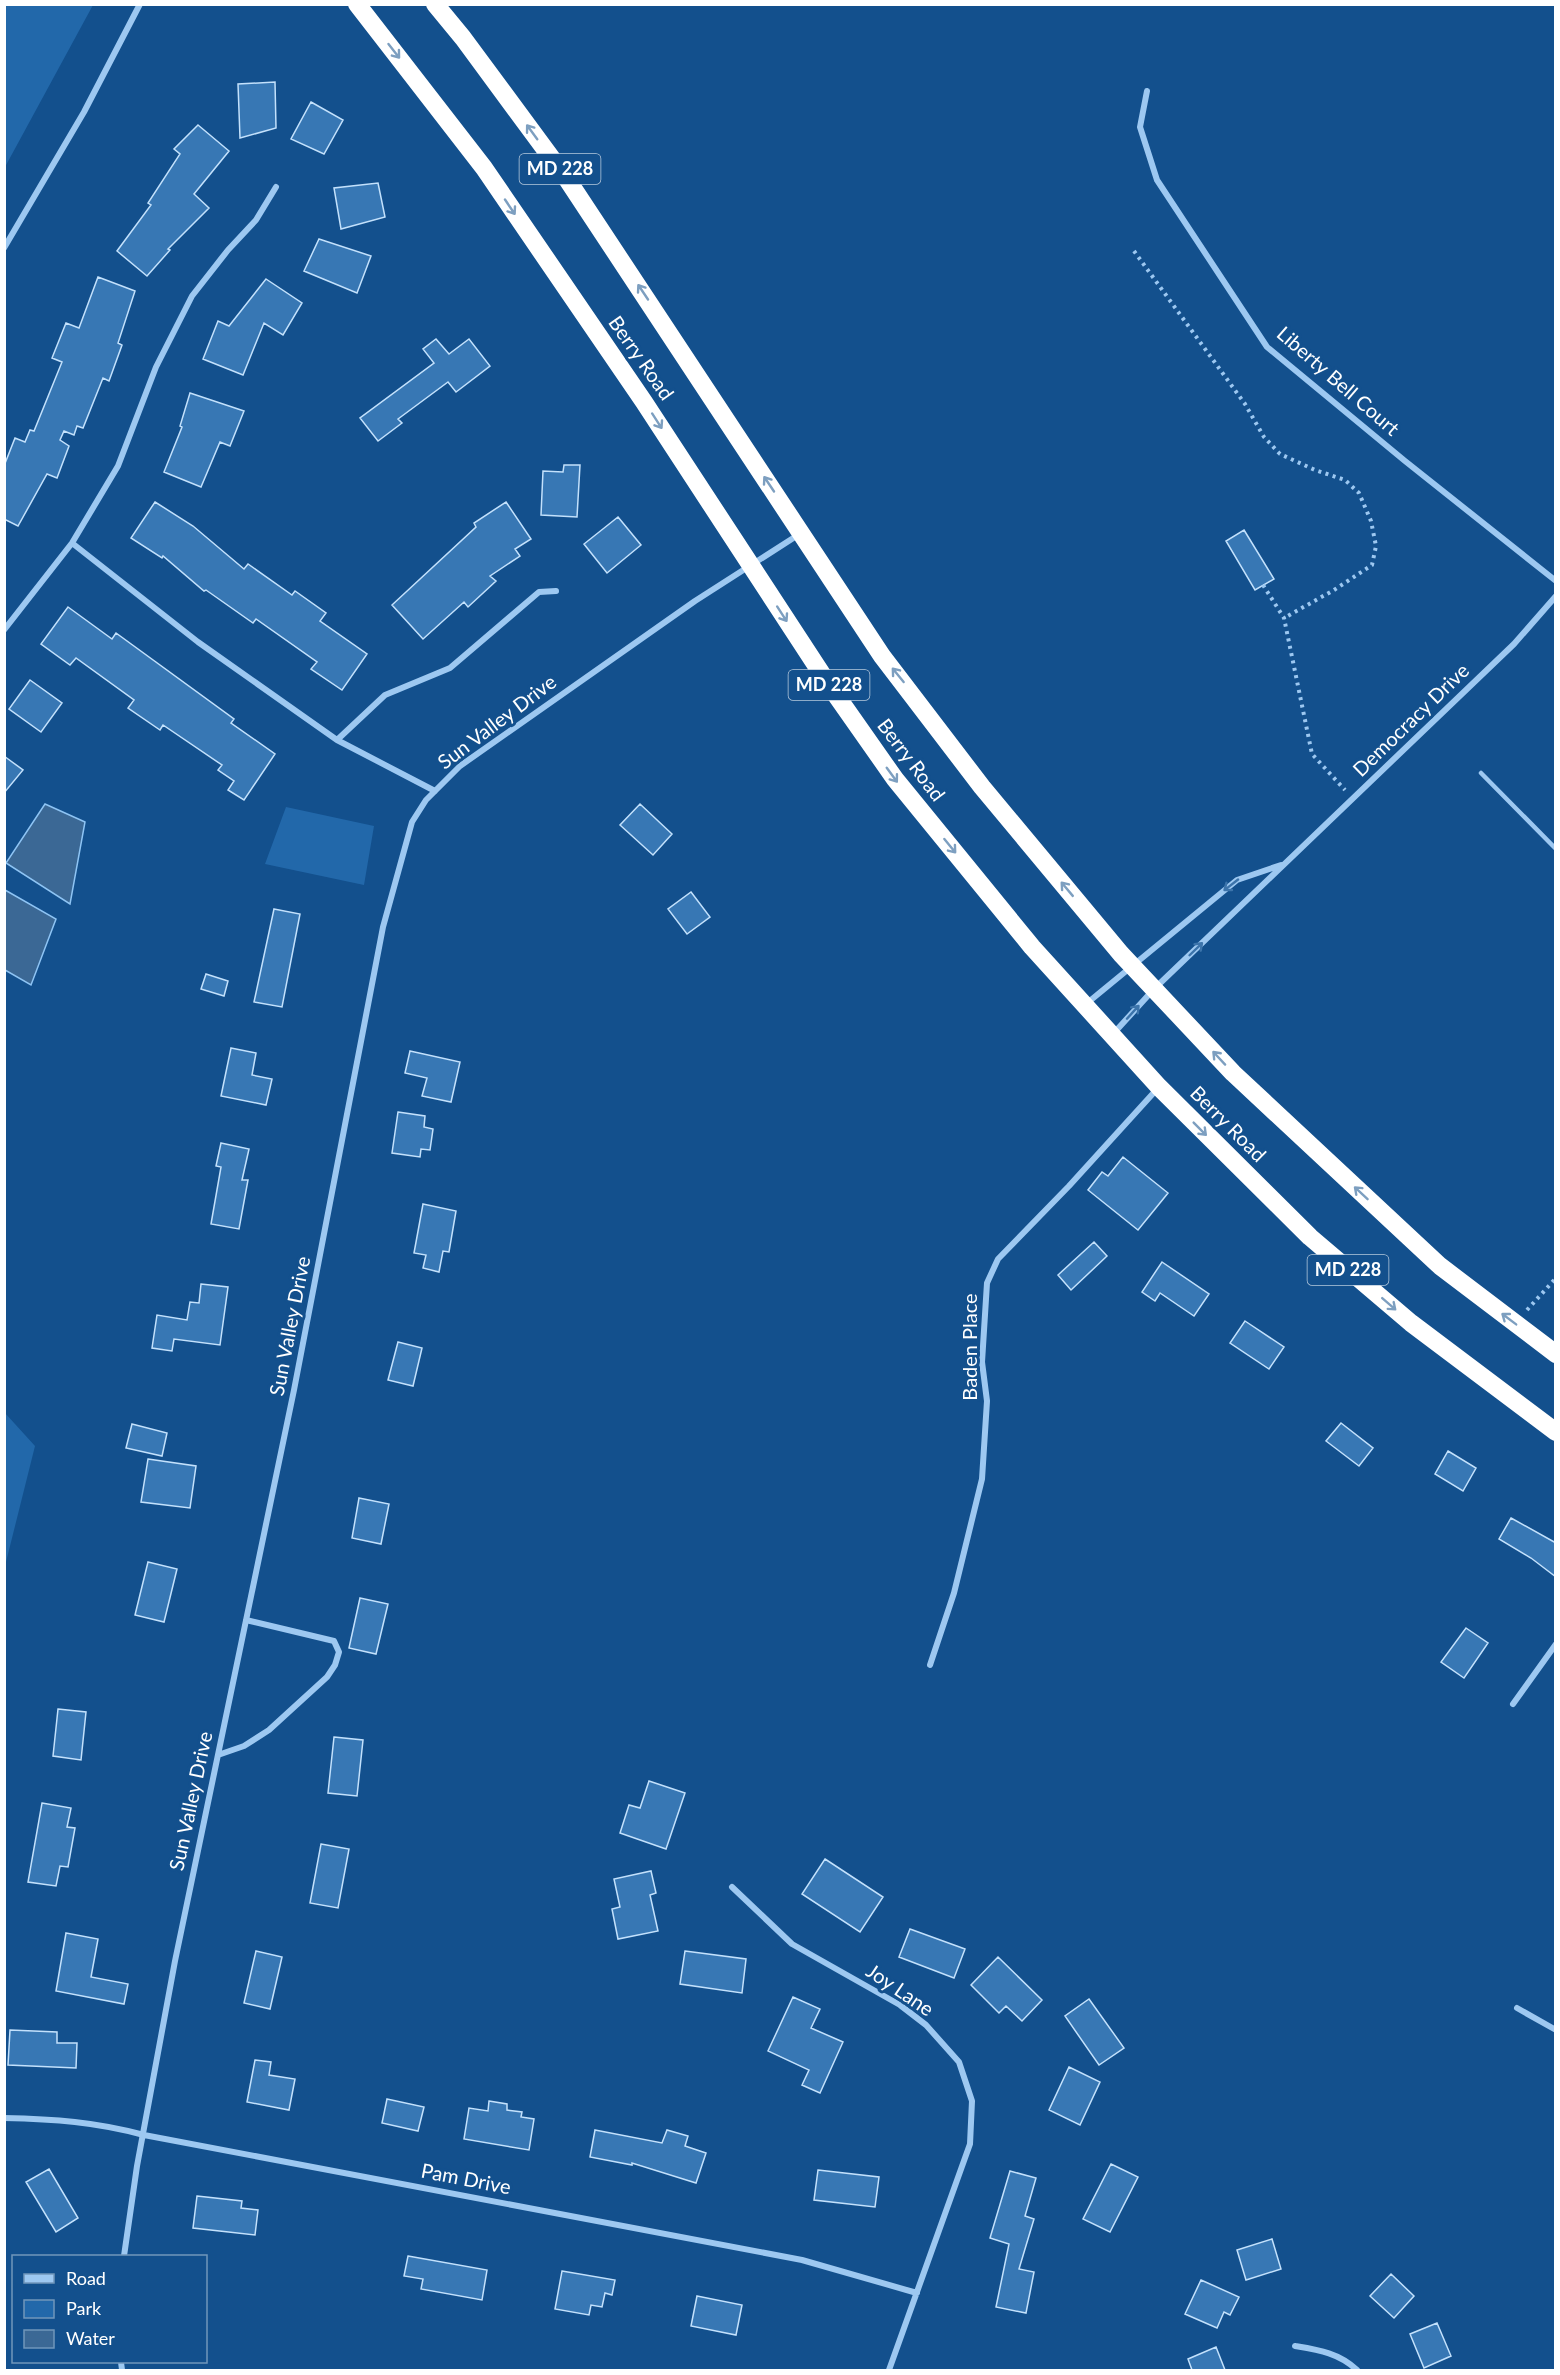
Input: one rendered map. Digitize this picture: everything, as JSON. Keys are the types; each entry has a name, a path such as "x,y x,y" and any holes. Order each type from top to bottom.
{"highway":[{"name":"Berry Road","path":"357,4 484,168 644,402 829,686 895,779 1032,947 1159,1087 1318,1244 1411,1323 1556,1432"},
{"name":"Berry Road","path":"435,4 463,38 567,179 882,657 982,787 1133,966 1233,1073 1440,1266 1556,1354"}],"street":[{"path":"4,248 84,112 140,4"},
{"name":"Liberty Bell Court","path":"1147,91 1140,127 1157,180 1267,347 1556,581"},
{"path":"4,630 72,543 118,466 156,368 192,296 228,250 256,220 276,187"},
{"name":"Sun Valley Drive","path":"124,2255 175,1961 294,1390 383,927 412,822 421,806 460,766 750,565 801,533"},
{"path":"72,543 198,642 337,740 435,791"},
{"path":"337,740 386,695 450,668 539,592 556,591"},
{"name":"Democracy Drive","path":"1112,1036 1154,989 1514,644 1556,596"},
{"name":"Democracy Drive","path":"1085,1006 1238,880 1284,864"},
{"name":"Baden Place","path":"930,1665 954,1593 982,1479 987,1401 982,1362 987,1283 998,1259 1069,1186 1159,1087"},
{"path":"218,1755 244,1746 277,1723 327,1677 335,1665 339,1652 334,1641 246,1620"},
{"path":"1513,1704 1556,1644"},
{"name":"Joy Lane","path":"732,1887 792,1944 900,2005 926,2025 959,2062 972,2101 970,2145 889,2370"},
{"path":"1517,2008 1556,2030"},
{"name":"Pam Drive","path":"4,2118 66,2119 113,2127 144,2135 802,2260 917,2293"},
{"path":"1295,2346 1328,2351 1350,2363 1357,2370"}],"lane":[{"path":"1481,773 1556,849"}],"path":[{"path":"1134,251 1245,404 1264,437 1280,454 1315,470 1346,480 1359,493 1371,521 1376,546 1372,565 1334,591 1284,618"},
{"path":"1263,585 1284,618 1312,754 1353,798"},
{"path":"1515,1324 1556,1278"}],"green space":[{"path":"4,5 93,5 5,167"},
{"path":"286,807 374,826 364,885 265,864"},
{"path":"5,1413 35,1446 5,1566"}],"water":[{"path":"45,804 85,822 70,904 6,863"},
{"path":"5,890 56,919 31,985 5,970"}],"building":[{"path":"275,82 276,128 240,138 238,84"},
{"path":"311,102 343,120 324,154 291,139"},
{"path":"198,125 229,151 194,194 209,208 168,249 170,250 147,276 117,251 151,205 148,203 180,154 174,149"},
{"path":"378,183 385,217 341,229 334,188"},
{"path":"319,239 371,256 357,293 304,271"},
{"path":"98,277 135,291 118,343 122,345 109,381 103,378 83,428 77,426 74,435 64,431 60,440 69,446 57,478 47,474 18,526 4,519 4,466 15,438 25,442 30,430 34,431 62,362 52,358 66,323 79,328"},
{"path":"266,279 302,303 283,335 264,323 243,375 203,359 218,321 229,326"},
{"path":"436,339 449,354 469,339 490,366 456,392 448,382 398,419 402,423 378,441 360,418 434,363 423,349"},
{"path":"190,393 244,411 230,446 220,442 201,487 164,472 182,427 180,426"},
{"path":"564,465 580,465 577,517 541,515 543,471 563,472"},
{"path":"155,502 193,526 244,569 248,564 292,595 295,591 326,613 320,621 367,654 342,690 311,669 317,662 256,619 253,623 206,590 204,591 163,556 162,558 131,538"},
{"path":"506,502 531,539 515,549 520,556 490,576 496,581 468,607 464,602 423,639 392,605 476,527 474,523"},
{"path":"618,517 641,545 607,573 584,544"},
{"path":"1244,530 1274,579 1255,590 1226,541"},
{"path":"68,607 112,639 116,633 234,719 231,723 275,754 244,800 228,790 234,781 218,770 222,765 163,725 160,730 128,708 134,700 76,658 70,665 41,644"},
{"path":"30,680 62,703 41,732 9,709"},
{"path":"4,756 23,770 4,793"},
{"path":"640,804 672,834 653,855 620,825"},
{"path":"691,892 710,917 687,934 668,909"},
{"path":"274,909 300,914 282,1007 254,1002"},
{"path":"206,974 228,981 224,996 201,989"},
{"path":"231,1048 256,1053 252,1075 272,1079 266,1105 221,1096"},
{"path":"410,1051 460,1062 451,1102 422,1096 427,1078 405,1073"},
{"path":"398,1112 425,1116 424,1127 433,1129 430,1150 421,1149 420,1157 392,1153"},
{"path":"221,1143 249,1149 242,1180 248,1180 239,1229 211,1224 221,1167 216,1166"},
{"path":"1123,1157 1168,1193 1138,1230 1088,1190 1102,1172 1108,1176"},
{"path":"423,1204 456,1211 449,1252 443,1251 439,1272 423,1268 426,1255 414,1253"},
{"path":"1094,1242 1107,1256 1071,1290 1058,1275"},
{"path":"1162,1262 1209,1294 1194,1316 1160,1293 1155,1301 1142,1292"},
{"path":"201,1284 228,1287 220,1345 174,1339 172,1351 152,1348 157,1315 187,1320 190,1302 199,1303"},
{"path":"1245,1321 1284,1347 1269,1369 1230,1343"},
{"path":"398,1342 422,1348 413,1386 388,1380"},
{"path":"1341,1423 1373,1448 1359,1466 1326,1441"},
{"path":"132,1424 167,1433 162,1456 126,1448"},
{"path":"1448,1451 1476,1468 1463,1491 1435,1474"},
{"path":"148,1459 196,1466 190,1508 141,1502"},
{"path":"359,1498 389,1504 381,1544 352,1538"},
{"path":"1511,1518 1556,1543 1556,1577 1531,1558 1499,1539"},
{"path":"148,1562 177,1569 164,1622 135,1615"},
{"path":"360,1598 388,1604 376,1654 349,1648"},
{"path":"1466,1628 1488,1643 1464,1678 1441,1662"},
{"path":"58,1709 86,1712 81,1760 53,1756"},
{"path":"334,1737 363,1740 357,1796 328,1793"},
{"path":"649,1781 685,1793 666,1849 620,1833 629,1805 640,1808"},
{"path":"42,1803 71,1808 67,1827 75,1828 68,1867 60,1866 56,1886 28,1882"},
{"path":"321,1844 349,1849 338,1908 310,1903"},
{"path":"825,1859 883,1897 860,1932 802,1894"},
{"path":"651,1871 656,1893 650,1895 658,1931 618,1939 612,1909 620,1907 614,1879"},
{"path":"910,1929 965,1949 954,1978 899,1957"},
{"path":"66,1933 98,1939 91,1977 128,1984 124,2004 56,1991"},
{"path":"256,1951 282,1957 270,2009 244,2003"},
{"path":"685,1951 746,1959 742,1993 680,1984"},
{"path":"998,1957 1042,2000 1022,2021 1006,2006 999,2013 971,1985"},
{"path":"793,1997 820,2009 811,2028 843,2042 820,2093 802,2085 809,2070 768,2051"},
{"path":"1089,1999 1124,2048 1099,2065 1065,2016"},
{"path":"10,2030 57,2032 57,2043 77,2043 76,2068 8,2065"},
{"path":"255,2060 271,2062 269,2075 295,2079 289,2110 247,2102"},
{"path":"1069,2067 1100,2082 1080,2125 1049,2110"},
{"path":"387,2099 424,2107 418,2131 382,2123"},
{"path":"489,2101 507,2104 507,2110 522,2112 521,2117 534,2119 529,2150 464,2139 469,2108 488,2111"},
{"path":"595,2130 662,2143 667,2130 688,2136 685,2146 706,2153 696,2183 632,2163 632,2165 590,2157"},
{"path":"1111,2164 1138,2177 1110,2232 1083,2219"},
{"path":"49,2169 78,2218 56,2232 26,2182"},
{"path":"818,2170 879,2177 875,2207 814,2200"},
{"path":"1010,2171 1036,2178 1025,2216 1034,2219 1019,2269 1034,2272 1026,2313 996,2307 1009,2244 990,2238"},
{"path":"197,2196 242,2201 241,2208 258,2210 255,2235 193,2228"},
{"path":"1272,2239 1281,2269 1246,2280 1237,2250"},
{"path":"408,2256 487,2270 482,2300 421,2289 423,2279 404,2276"},
{"path":"562,2271 615,2280 612,2295 605,2293 602,2307 591,2305 589,2315 555,2309"},
{"path":"1391,2274 1414,2296 1394,2318 1370,2296"},
{"path":"1201,2280 1239,2297 1230,2315 1224,2312 1217,2328 1185,2314"},
{"path":"697,2296 742,2305 736,2335 691,2326"},
{"path":"1437,2323 1451,2356 1424,2368 1410,2334"},
{"path":"1216,2347 1225,2370 1192,2370 1188,2359"}]}
